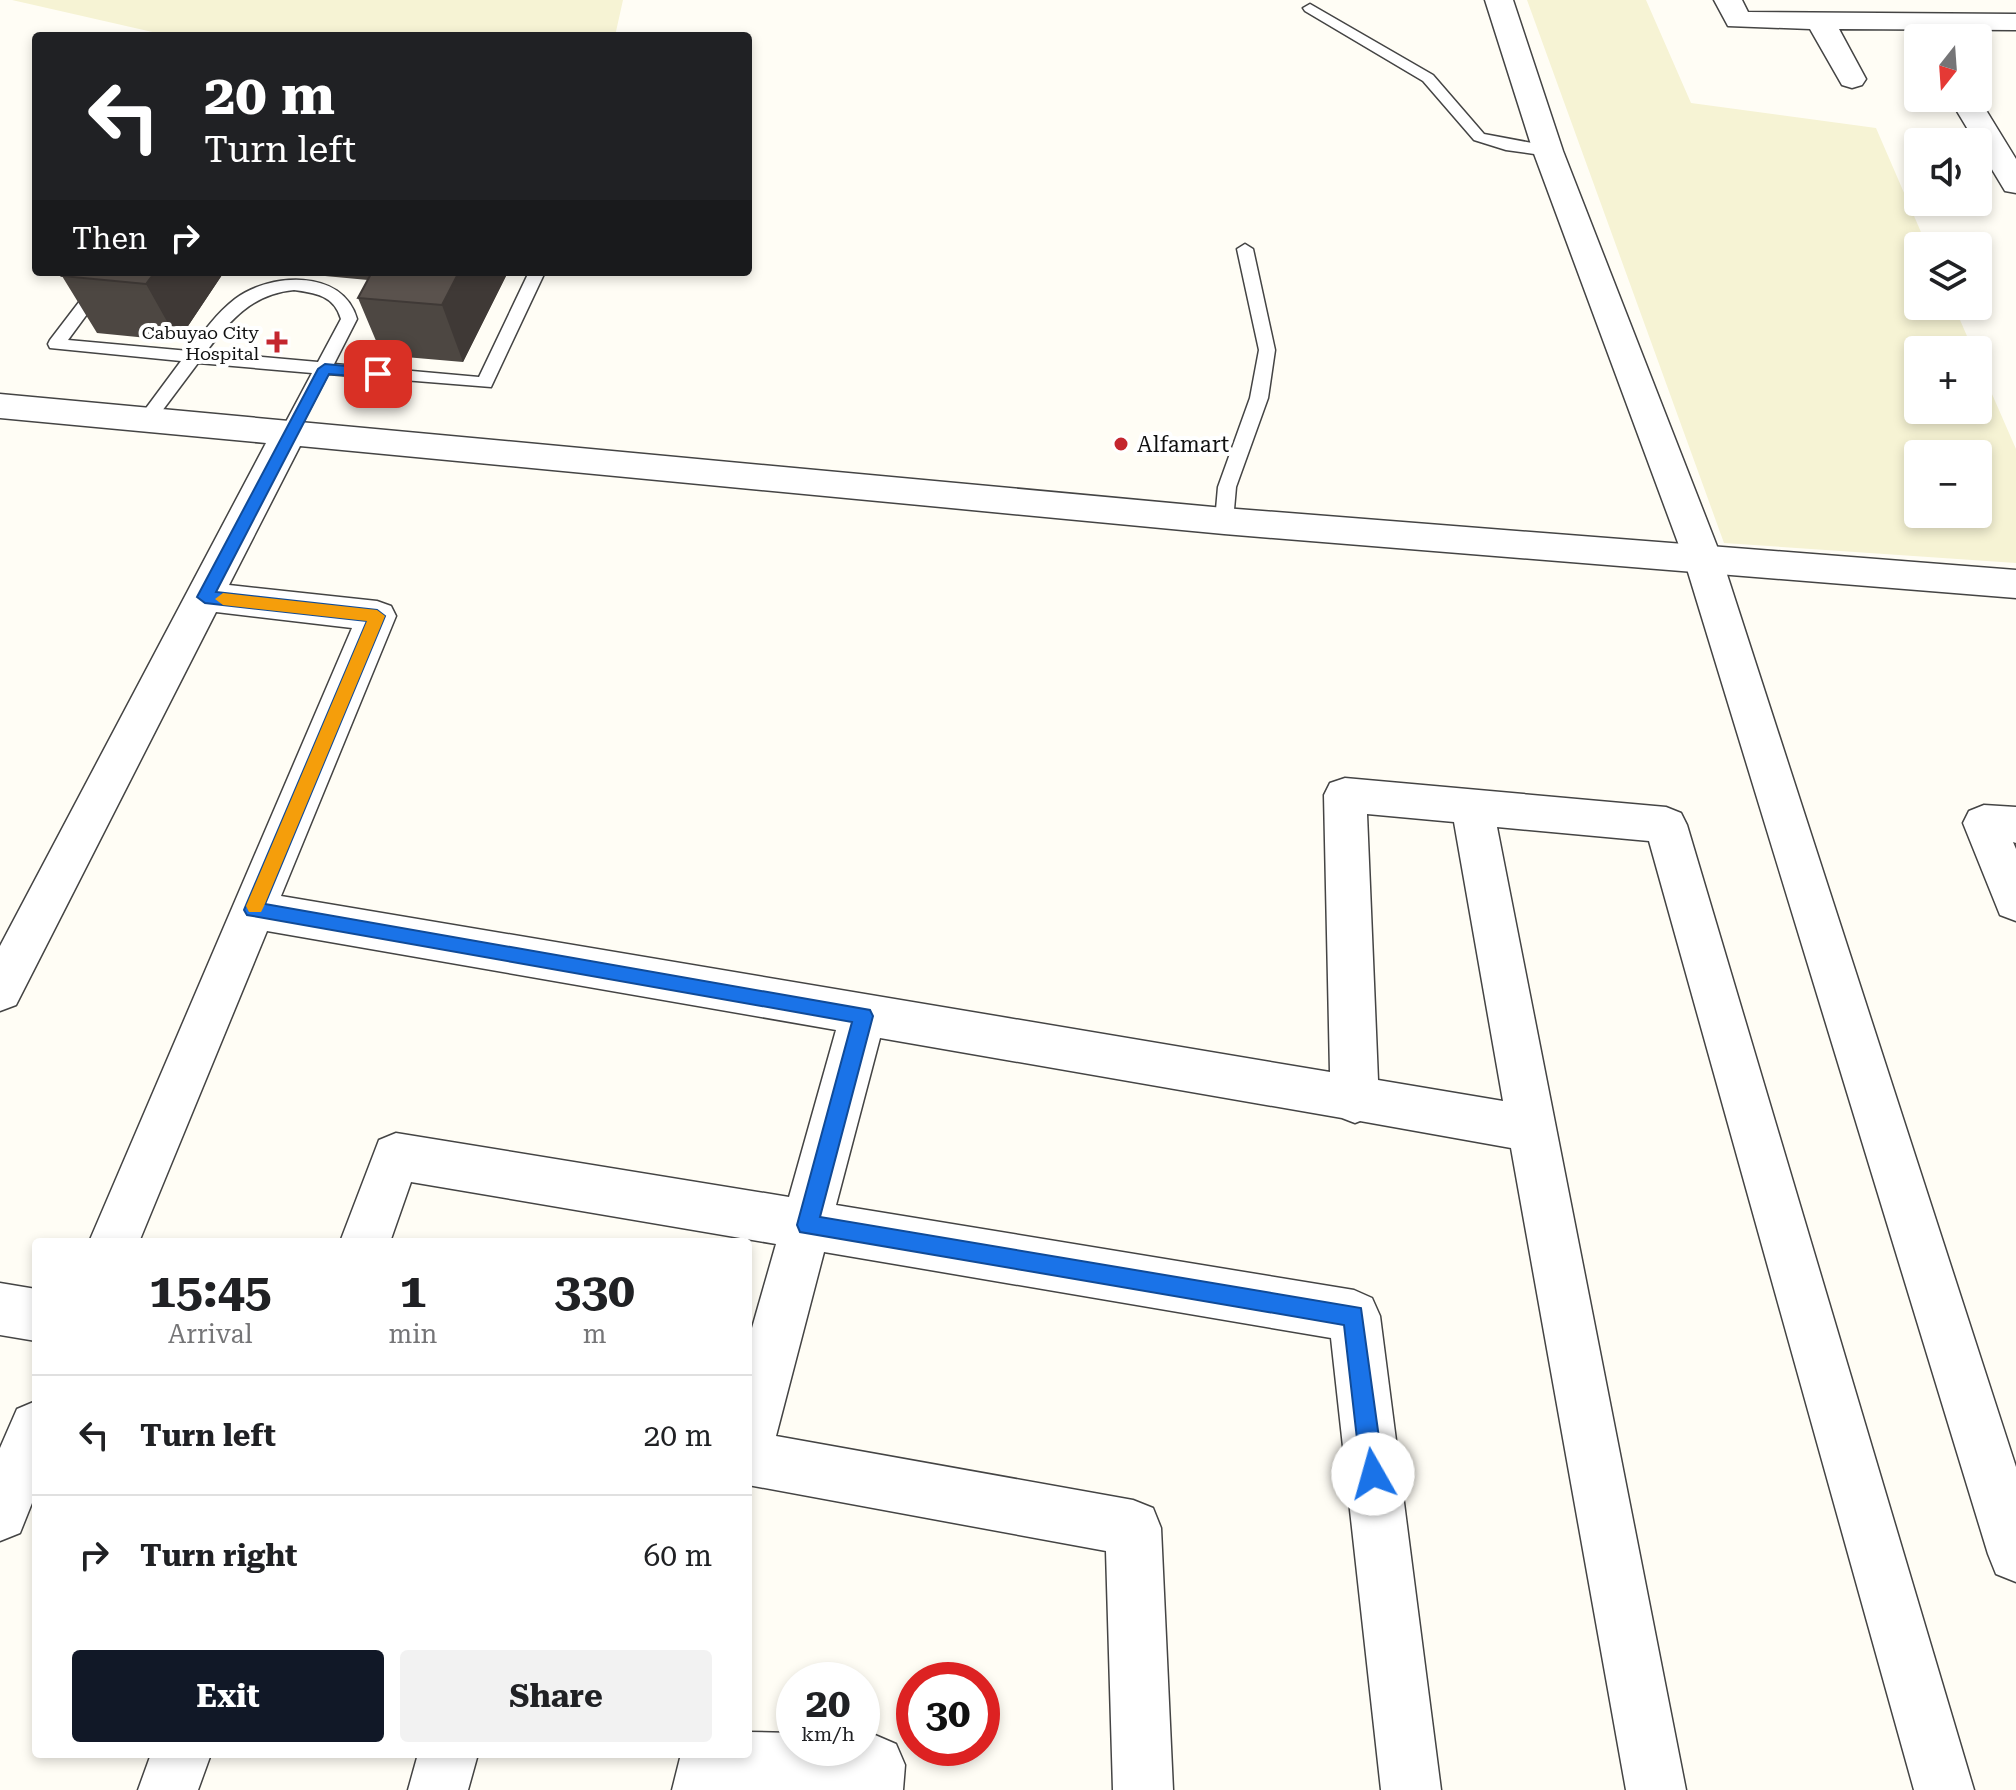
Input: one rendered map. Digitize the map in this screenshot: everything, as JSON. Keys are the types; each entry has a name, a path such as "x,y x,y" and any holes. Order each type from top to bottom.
{"street":[{"path":"1499,0 1548,151 1703,559 2016,1554"},
{"path":"1728,0 1738,20 1820,21 1904,28"},
{"path":"1932,24 1951,11 2016,22"},
{"path":"1820,21 1852,79"},
{"path":"1973,112 2013,174"},
{"path":"0,406 1224,521 2016,584"},
{"path":"0,991 288,435"},
{"path":"116,1238 377,616 205,597"},
{"path":"1355,1101 1345,795 1666,825 1944,1790"},
{"path":"1472,807 1656,1790"},
{"path":"2016,825 1984,823 2016,902"},
{"path":"254,910 1355,1101 1534,1129"},
{"path":"752,1424 863,1016"},
{"path":"366,1238 396,1156 1354,1316 1411,1790"},
{"path":"0,1309 32,1314"},
{"path":"0,1513 32,1437"},
{"path":"752,1459 1133,1528 1143,1790"},
{"path":"168,1790 180,1758"},
{"path":"438,1790 447,1758"},
{"path":"702,1790 708,1761 875,1765 873,1790"}],"lane":[{"path":"1310,8 1428,78 1479,137 1506,145 1548,151"},
{"path":"1224,521 1227,487 1259,398 1267,350 1245,249"},
{"path":"107,276 56,344 485,383 535,276"},
{"path":"147,419 220,319 248,297 267,289 308,286 338,297 346,307 349,319 288,435"}],"shaded area":[{"path":"12,0 623,0 616,32 152,32"},
{"path":"1527,0 1646,0 1691,103 1876,128 1904,193 1904,216 1914,216 1921,232 1904,232 1904,320 1960,320 1967,336 1904,336 1904,424 1992,424 1992,394 2016,449 2016,563 1724,543"}],"building":[{"path":"62,276 152,276 146,284"},
{"path":"370,276 457,276 442,305 358,298"}],"slow traffic":[{"path":"223,599 377,616 255,906"}],"place":[{"name":"Cabuyao City Hospital","path":"277,342"},
{"name":"Alfamart","path":"1121,444"}],"route":[{"path":"378,374 325,369 205,597 377,616 254,910 863,1016 808,1225 1354,1316 1373,1474"}]}
